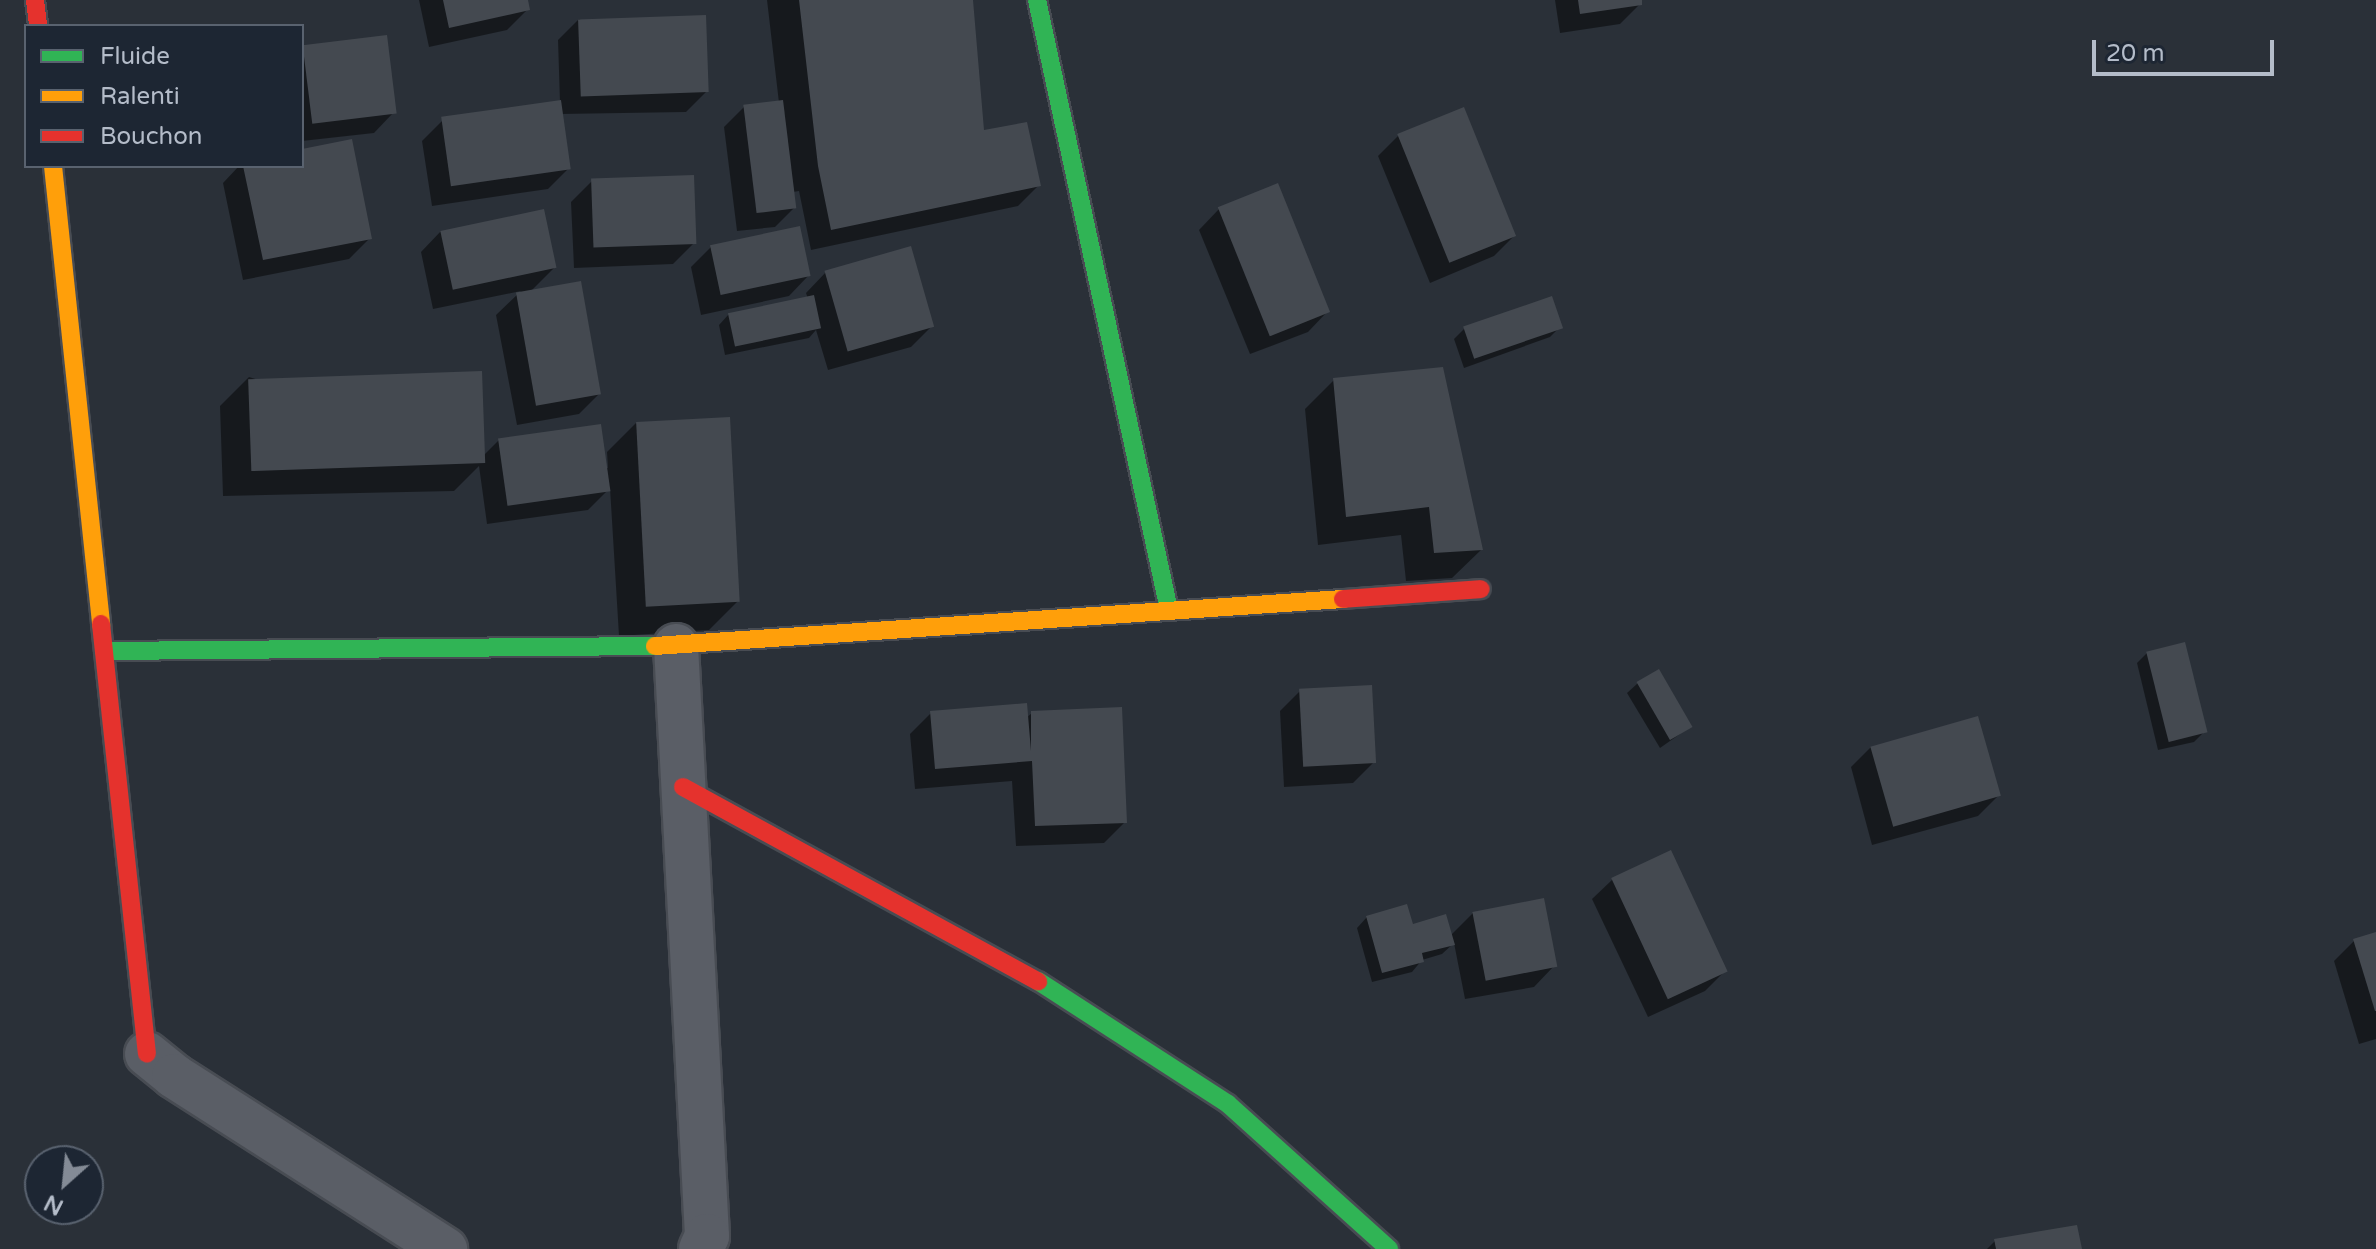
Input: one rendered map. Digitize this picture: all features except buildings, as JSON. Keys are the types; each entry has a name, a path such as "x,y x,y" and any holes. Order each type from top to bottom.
{"street":[{"path":"35,0 38,24"},
{"path":"1037,0 1169,610"},
{"path":"53,168 147,1054 174,1076 445,1249"},
{"path":"104,651 676,646 1481,589"},
{"path":"676,646 707,1236 701,1249"},
{"path":"683,787 1011,963 1228,1104 1389,1249"}],"traffic: fast":[{"path":"1037,0 1169,610"},
{"path":"104,651 655,646"},
{"path":"1038,981 1228,1104 1389,1249"}],"traffic: slow":[{"path":"53,168 101,624"},
{"path":"655,646 1343,599"}],"traffic: jam":[{"path":"35,0 38,24"},
{"path":"1343,599 1481,589"},
{"path":"101,624 147,1054"},
{"path":"683,787 1038,981"}]}
